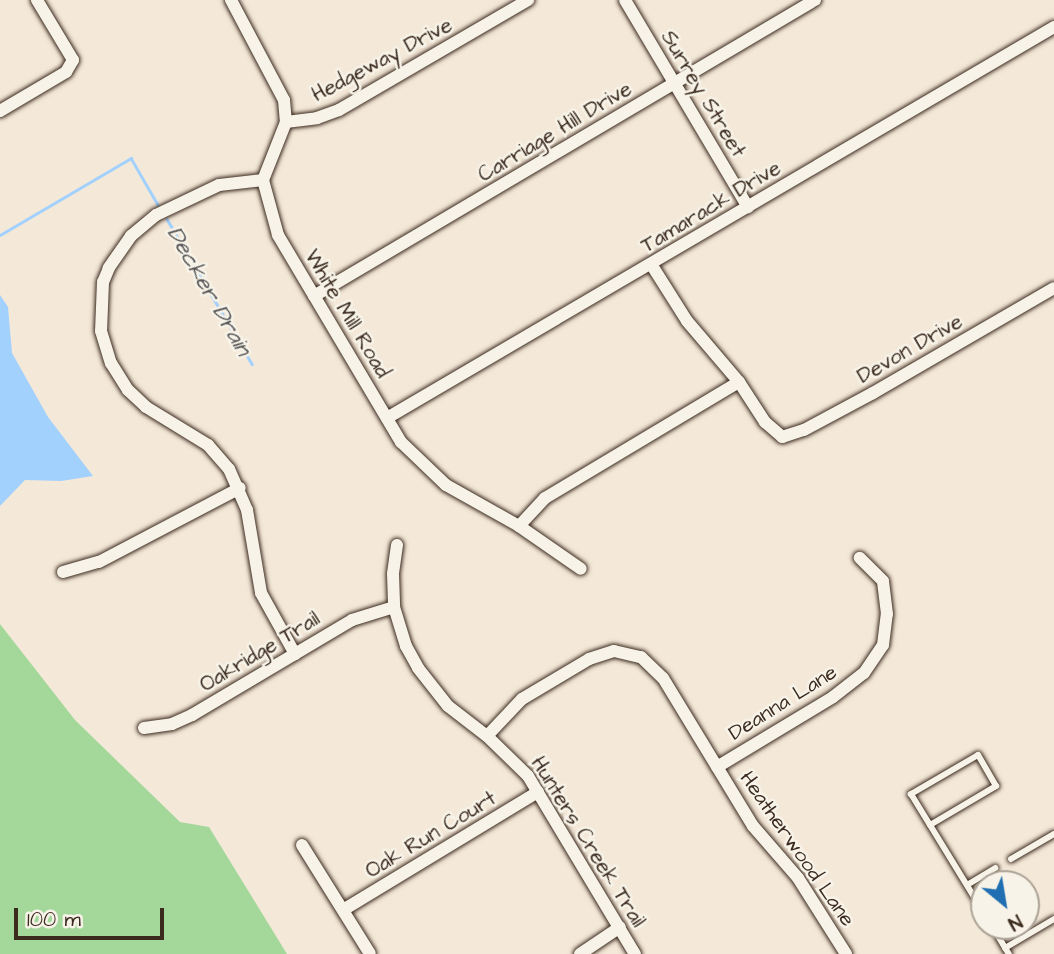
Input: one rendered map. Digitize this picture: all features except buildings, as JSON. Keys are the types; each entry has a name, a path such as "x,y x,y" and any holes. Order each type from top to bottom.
{"street":[{"path":"0,111 66,72 73,60 37,0"},
{"path":"231,0 281,89 286,122 263,180 219,186 145,223 121,247 109,268 103,282 100,316 104,347 128,390 146,407 215,450 240,488 247,510 261,593 295,654"},
{"name":"Hedgeway Drive","path":"286,122 317,118 339,110 528,0"},
{"name":"Surrey Street","path":"625,0 748,207"},
{"name":"Carriage Hill Drive","path":"314,296 815,0"},
{"name":"Tamarack Drive","path":"387,418 1054,27"},
{"name":"White Mill Road","path":"263,180 278,235 401,442 434,476 519,527 581,569"},
{"path":"519,527 545,498 739,382 687,321 651,264"},
{"name":"Devon Drive","path":"739,382 765,422 782,437 804,430 873,393 1054,288"},
{"path":"63,572 99,562 240,488"},
{"name":"Hunters Creek Trail","path":"397,545 393,574 394,607 410,655 426,681 448,706 520,766 635,954"},
{"name":"Deanna Lane","path":"717,767 834,697 864,673 883,645 887,614 883,581 860,558"},
{"name":"Oakridge Trail","path":"145,728 172,724 192,715 352,620 394,607"},
{"name":"Heatherwood Lane","path":"487,736 522,699 589,659 609,652 629,652 641,657 655,668 762,838 798,878 846,954"},
{"name":"Oak Run Court","path":"343,910 538,792"},
{"path":"302,845 370,954"},
{"path":"580,954 620,926"}],"lane":[{"path":"930,825 996,786 978,755 911,794 930,825 970,890"},
{"path":"1012,859 1054,834"},
{"path":"967,885 995,868"},
{"path":"1007,951 1054,919"}],"green space":[{"path":"0,624 75,720 180,822 209,827 287,954 0,954"}],"water":[{"path":"0,295 8,307 12,353 48,417 93,476 61,481 25,480 0,506"}],"waterway":[{"name":"Decker Drain","path":"0,235 131,158 158,205"},
{"name":"Decker Drain","path":"167,219 252,364"}]}
